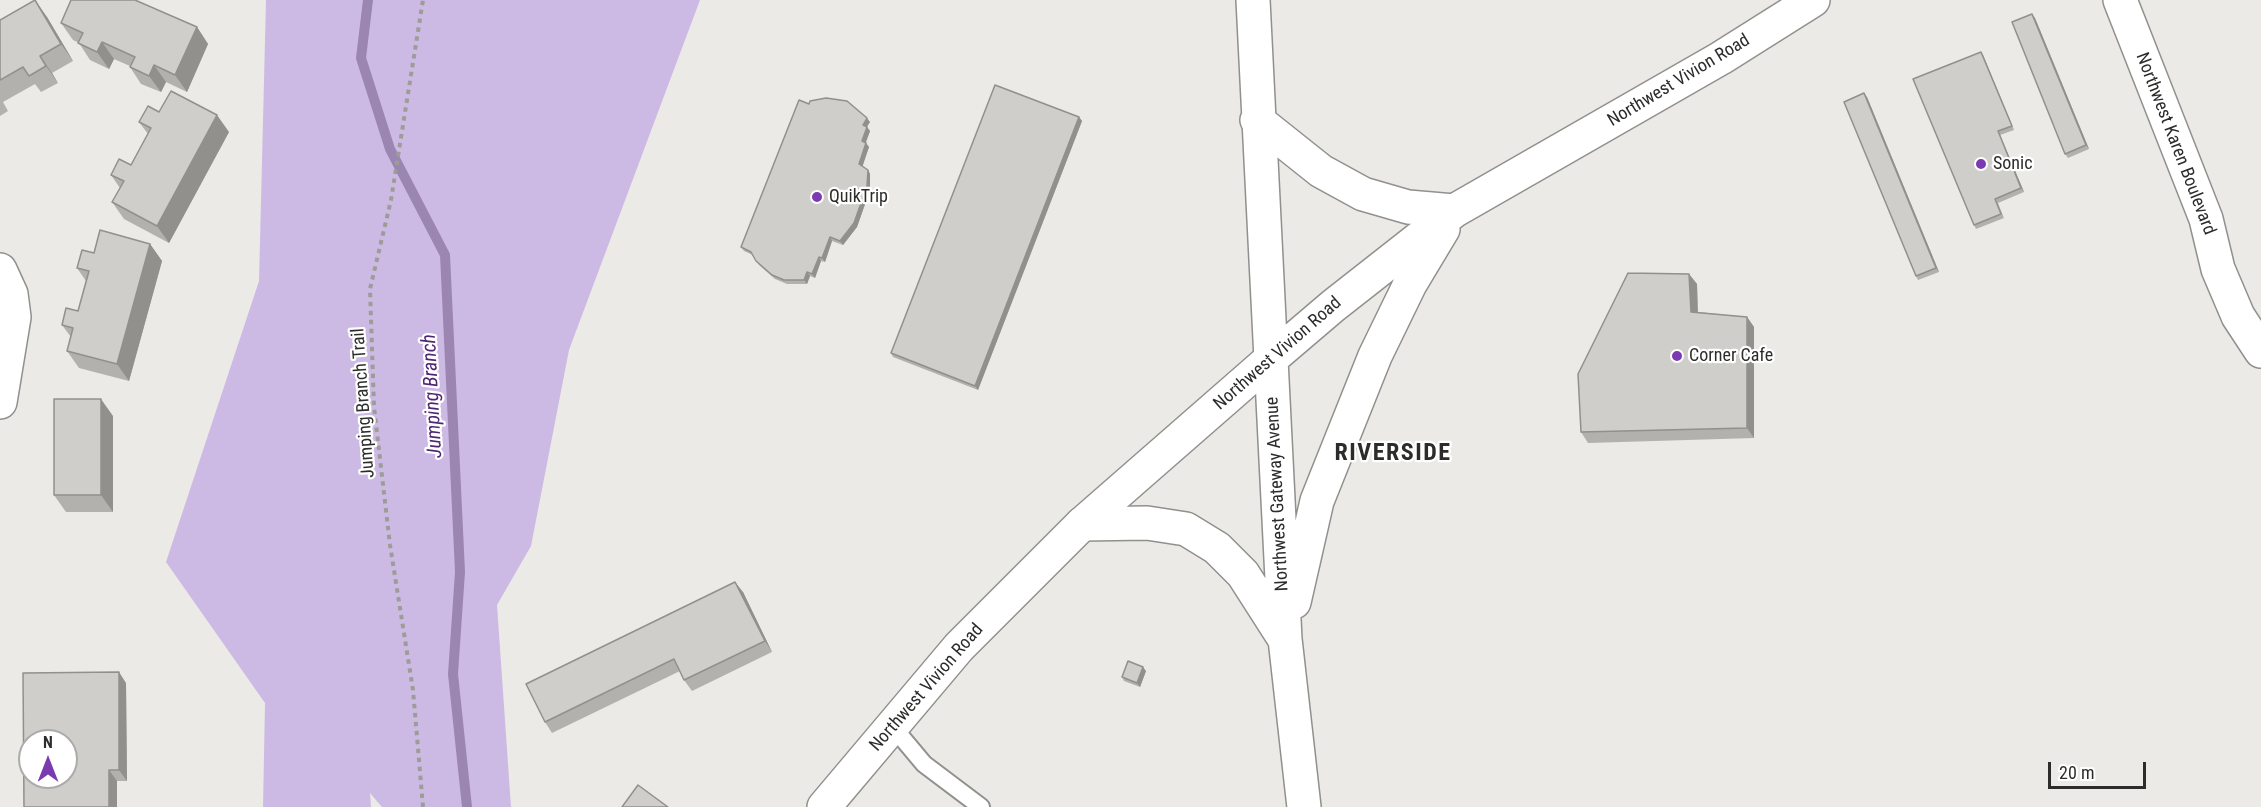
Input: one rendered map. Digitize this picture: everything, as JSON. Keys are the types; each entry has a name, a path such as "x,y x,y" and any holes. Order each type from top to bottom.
{"main road":[{"name":"Northwest Gateway Avenue","path":"1252,0 1285,639 1304,807"},
{"name":"Northwest Vivion Road","path":"824,807 959,647 1082,524 1333,306 1454,211 1674,86 1813,0"},
{"name":"Northwest Karen Boulevard","path":"2120,0 2206,219 2218,269 2238,316 2261,351"},
{"path":"1257,120 1321,171 1363,194 1408,207 1454,211 1410,284 1375,356 1321,491 1285,639"},
{"path":"0,402 14,317 12,294 2,273"},
{"path":"1082,524 1146,523 1186,529 1217,548 1243,574 1285,639"}],"lane":[{"path":"893,727 924,764 981,807"}],"path":[{"name":"Jumping Branch Trail","path":"423,0 391,200 370,289 374,407 390,545 413,690 423,807"}],"shaded area":[{"path":"266,0 700,0 569,350 531,546 497,605 511,807 382,807 370,793 371,807 263,807 265,703 166,562 259,281"}],"building":[{"path":"35,0 61,44 40,56 46,66 29,76 23,67 0,80 0,20"},
{"path":"71,0 135,0 197,27 175,75 154,65 149,76 130,67 135,57 102,42 97,52 78,43 83,33 61,23"},
{"path":"2032,14 2086,145 2065,154 2012,22"},
{"name":"Sonic","path":"1981,52 2012,126 1998,131 2021,188 1995,199 2001,214 1974,225 1913,79"},
{"path":"995,85 1079,117 975,386 891,353"},
{"path":"171,91 217,115 157,226 112,202 124,181 111,175 119,159 131,165 151,128 139,122 148,106 159,112"},
{"path":"1864,93 1936,268 1916,276 1844,102"},
{"name":"QuikTrip","path":"826,98 847,101 867,118 863,125 867,127 862,141 866,143 859,164 868,170 867,186 854,223 840,241 830,237 822,258 819,257 812,274 807,272 804,280 784,280 772,275 756,261 751,252 741,247 799,100 809,104 810,101"},
{"path":"100,230 150,244 117,364 67,351 73,328 62,325 66,308 78,311 89,271 77,268 82,250 94,253"},
{"name":"Corner Cafe","path":"1628,273 1689,274 1691,312 1747,317 1747,428 1581,432 1578,374"},
{"path":"54,399 101,399 101,495 54,495"},
{"path":"735,582 765,641 684,680 674,659 545,722 526,684"},
{"path":"1128,661 1143,667 1137,683 1122,677"},
{"path":"119,672 119,770 109,770 109,807 24,807 24,789 78,789 78,729 23,729 23,673"},
{"path":"638,785 668,807 622,807"}],"waterway":[{"name":"Jumping Branch","path":"368,0 361,58 390,149 445,255 460,572 453,674 467,807"}],"place":[{"name":"Sonic","path":"1981,164"},
{"name":"QuikTrip","path":"817,197"},
{"name":"Corner Cafe","path":"1677,356"}],"district":[{"name":"RIVERSIDE","path":"1393,454"}]}
